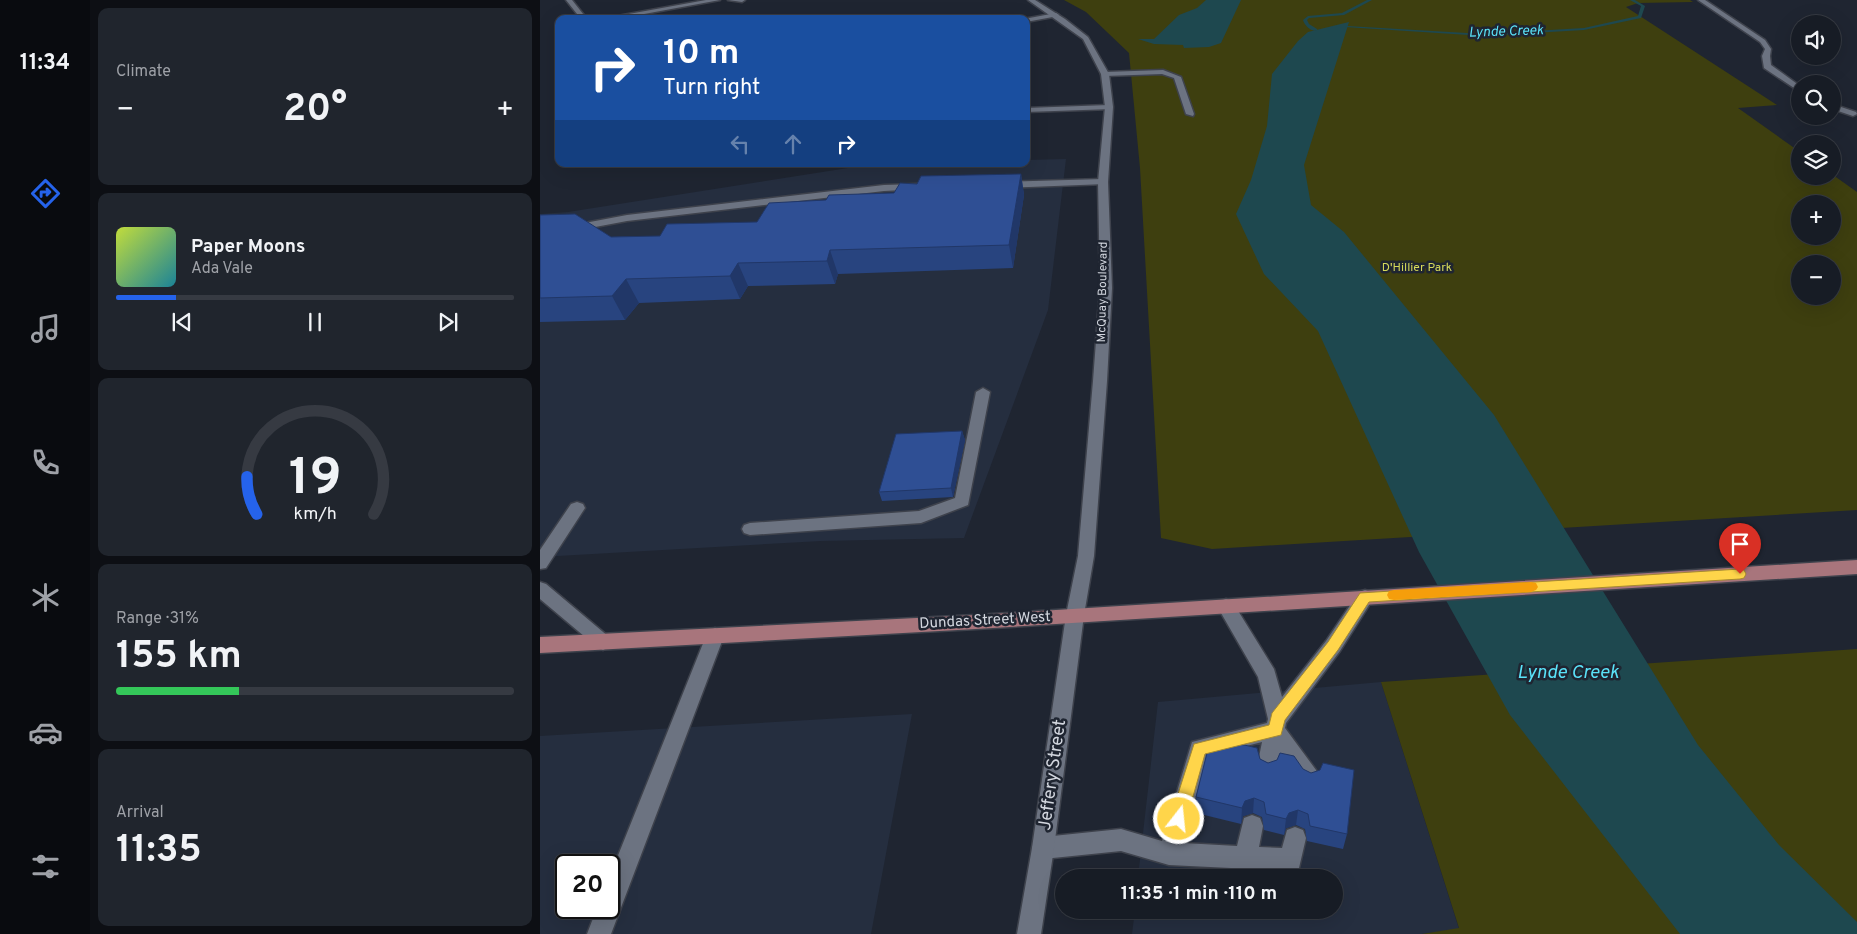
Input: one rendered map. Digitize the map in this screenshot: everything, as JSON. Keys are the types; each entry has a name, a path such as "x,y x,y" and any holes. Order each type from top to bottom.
{"main road":[{"name":"Dundas Street West","path":"540,646 1857,567"}],"street":[{"path":"569,0 581,15"},
{"path":"628,15 717,0"},
{"path":"731,0 742,0"},
{"name":"McQuay Boulevard","path":"1031,0 1056,15 1086,38 1105,74 1109,108 1103,182 1106,288 1086,556 1075,615"},
{"path":"1701,0 1718,10 1734,24 1763,41 1768,49 1766,56 1767,66 1791,83"},
{"path":"1030,19 1056,15"},
{"path":"1105,74 1163,72 1177,77 1190,114"},
{"path":"1030,110 1109,108"},
{"path":"1841,110 1856,116"},
{"path":"995,185 1103,182"},
{"path":"540,229 574,228 627,218 884,188 929,187"},
{"path":"750,529 921,517 962,501 983,392"},
{"path":"540,563 577,508"},
{"path":"540,589 603,642"},
{"path":"1267,767 1276,724 1333,646 1365,597"},
{"path":"1226,606 1267,675 1276,724 1309,777"},
{"name":"Jeffery Street","path":"1029,934 1043,848 1075,615"},
{"path":"599,934 715,636"},
{"path":"1169,854 1199,749 1276,724"},
{"path":"1246,857 1252,826"},
{"path":"1043,848 1121,840 1169,854 1291,860 1295,838"}],"shaded area":[{"path":"1066,159 1048,310 964,538 821,541 540,557 540,214 568,212 854,167 1030,167 1030,160"},
{"path":"1381,682 1459,929 1422,934 1132,934 1134,919 1343,919 1343,869 1139,869 1158,702"},
{"path":"912,714 871,934 540,934 540,736"}],"green space":[{"name":"D'Hillier Park","path":"1064,0 1690,0 1693,2 1638,3 1626,7 1777,105 1738,108 1791,146 1791,185 1841,185 1841,181 1857,192 1857,510 1212,549 1161,538 1140,168 1129,53 1086,12"},
{"path":"1857,649 1857,934 1422,934 1459,928 1381,682"}],"water":[{"path":"1206,0 1241,0 1221,43 1209,47 1184,48 1183,45 1154,44 1138,39 1154,39 1179,15 1197,8"},
{"name":"Lynde Creek","path":"1349,22 1304,165 1311,205 1344,232 1494,415 1698,745 1779,845 1857,922 1857,934 1680,934 1510,715 1419,552 1318,331 1264,274 1236,214 1251,180 1267,126 1272,74 1298,41 1308,32"}],"building":[{"path":"1021,174 1009,245 830,250 827,261 738,263 730,276 626,279 612,296 540,298 540,215 575,214 611,237 660,236 667,224 757,222 769,203 826,200 829,195 894,193 900,183 917,184 921,176"},
{"path":"962,431 951,488 879,492 896,434"},
{"path":"1219,739 1257,748 1260,759 1268,763 1277,760 1280,753 1294,756 1303,769 1311,773 1320,770 1323,763 1354,770 1347,834 1310,826 1308,814 1298,810 1289,813 1286,819 1266,814 1264,802 1254,798 1245,801 1242,808 1196,797 1210,741"}],"waterway":[{"path":"1315,30 1307,25 1305,20 1308,17 1343,14 1370,0"},
{"name":"Lynde Creek","path":"1347,27 1484,35 1584,29 1640,17 1643,6 1632,0"}],"slow traffic":[{"path":"1394,595 1531,587"}],"route":[{"path":"1179,819 1199,749 1275,730 1278,718 1333,646 1365,597 1740,574"}]}
